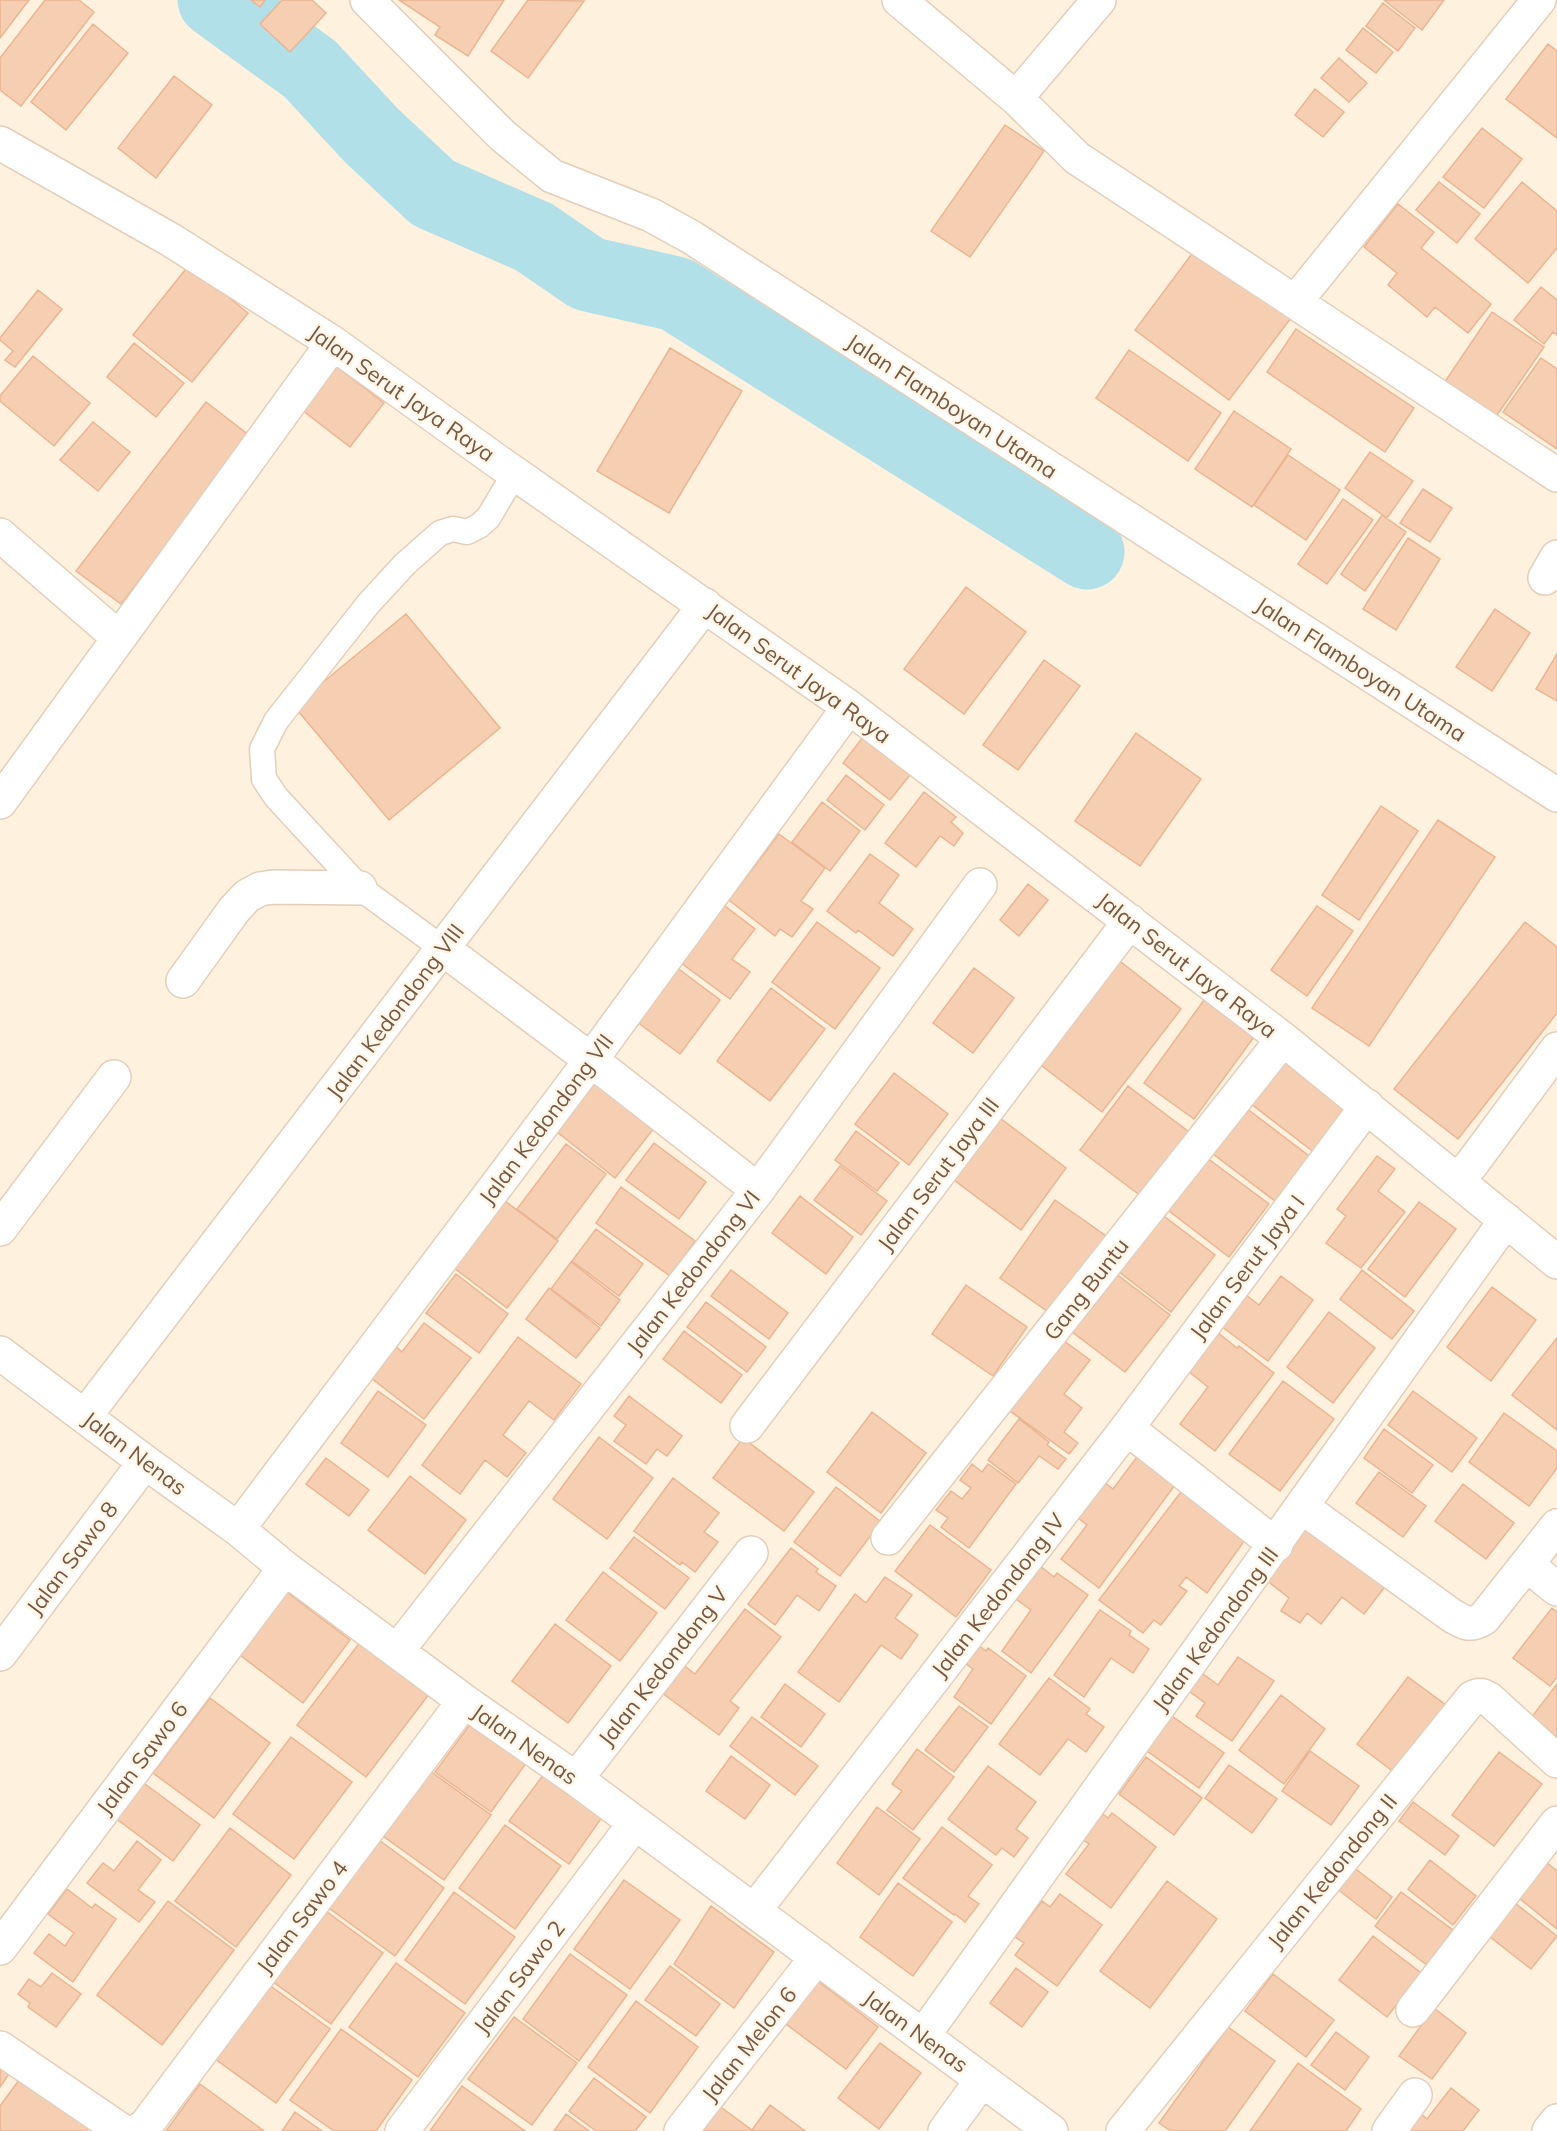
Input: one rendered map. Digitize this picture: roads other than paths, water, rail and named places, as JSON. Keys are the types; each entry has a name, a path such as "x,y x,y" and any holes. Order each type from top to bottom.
{"street":[{"name":"Jalan Flamboyan Utama","path":"366,0 503,136 552,176 651,215 691,237 1557,795"},
{"path":"899,0 1016,98 1077,158 1557,475"},
{"path":"1016,98 1099,0"},
{"path":"1296,301 1539,0"},
{"name":"Jalan Serut Jaya Raya","path":"0,143 171,240 333,343 514,473 849,707 1283,1039 1557,1262"},
{"path":"2,795 333,343"},
{"path":"0,535 119,638"},
{"name":"Jalan Kedondong VIII","path":"85,1416 705,605"},
{"name":"Jalan Kedondong VII","path":"238,1529 591,1060 849,707"},
{"name":"Jalan Kedondong VI","path":"397,1651 758,1190 980,885"},
{"path":"183,981 234,910 248,896 260,889 273,887 360,888"},
{"name":"Jalan Serut Jaya III","path":"747,1426 1130,921"},
{"path":"442,948 758,1190"},
{"name":"Gang Buntu","path":"888,1538 1283,1039"},
{"path":"1457,1180 1471,1165 1557,1049"},
{"path":"0,1229 114,1077"},
{"name":"Jalan Serut Jaya I","path":"1127,1428 1367,1106"},
{"name":"Jalan Kedondong III","path":"923,2036 1506,1220"},
{"name":"Jalan Nenas","path":"0,1353 238,1529 285,1568 464,1701 576,1779 1052,2131"},
{"path":"1127,1428 1276,1545"},
{"name":"Jalan Kedondong IV","path":"754,1911 1127,1428"},
{"name":"Jalan Sawo 8","path":"0,1654 145,1462"},
{"path":"1302,1507 1451,1615 1476,1624 1484,1618 1557,1526"},
{"name":"Jalan Kedondong V","path":"576,1779 751,1553"},
{"path":"1527,1565 1557,1589"},
{"name":"Jalan Sawo 6","path":"0,1948 285,1568"},
{"name":"Jalan Kedondong II","path":"1123,2131 1472,1698 1482,1695 1489,1699 1557,1761"},
{"name":"Jalan Sawo 4","path":"138,2131 146,2125 464,1701"},
{"name":"Jalan Sawo 2","path":"402,2131 635,1823"},
{"path":"1413,2010 1557,1823"},
{"name":"Jalan Melon 6","path":"681,2131 817,1957"},
{"path":"0,2048 122,2131"},
{"path":"945,2131 982,2080"},
{"path":"1389,2131 1415,2095"},
{"path":"1549,2131 1557,2121"}],"lane":[{"path":"442,948 360,888 276,797 264,779 262,749 276,721 369,603 405,564 440,533 453,529 467,532 488,518 514,473"}],"waterway":[{"path":"215,0 310,69 371,135 433,193 534,237 588,274 676,294 1087,552"}]}
